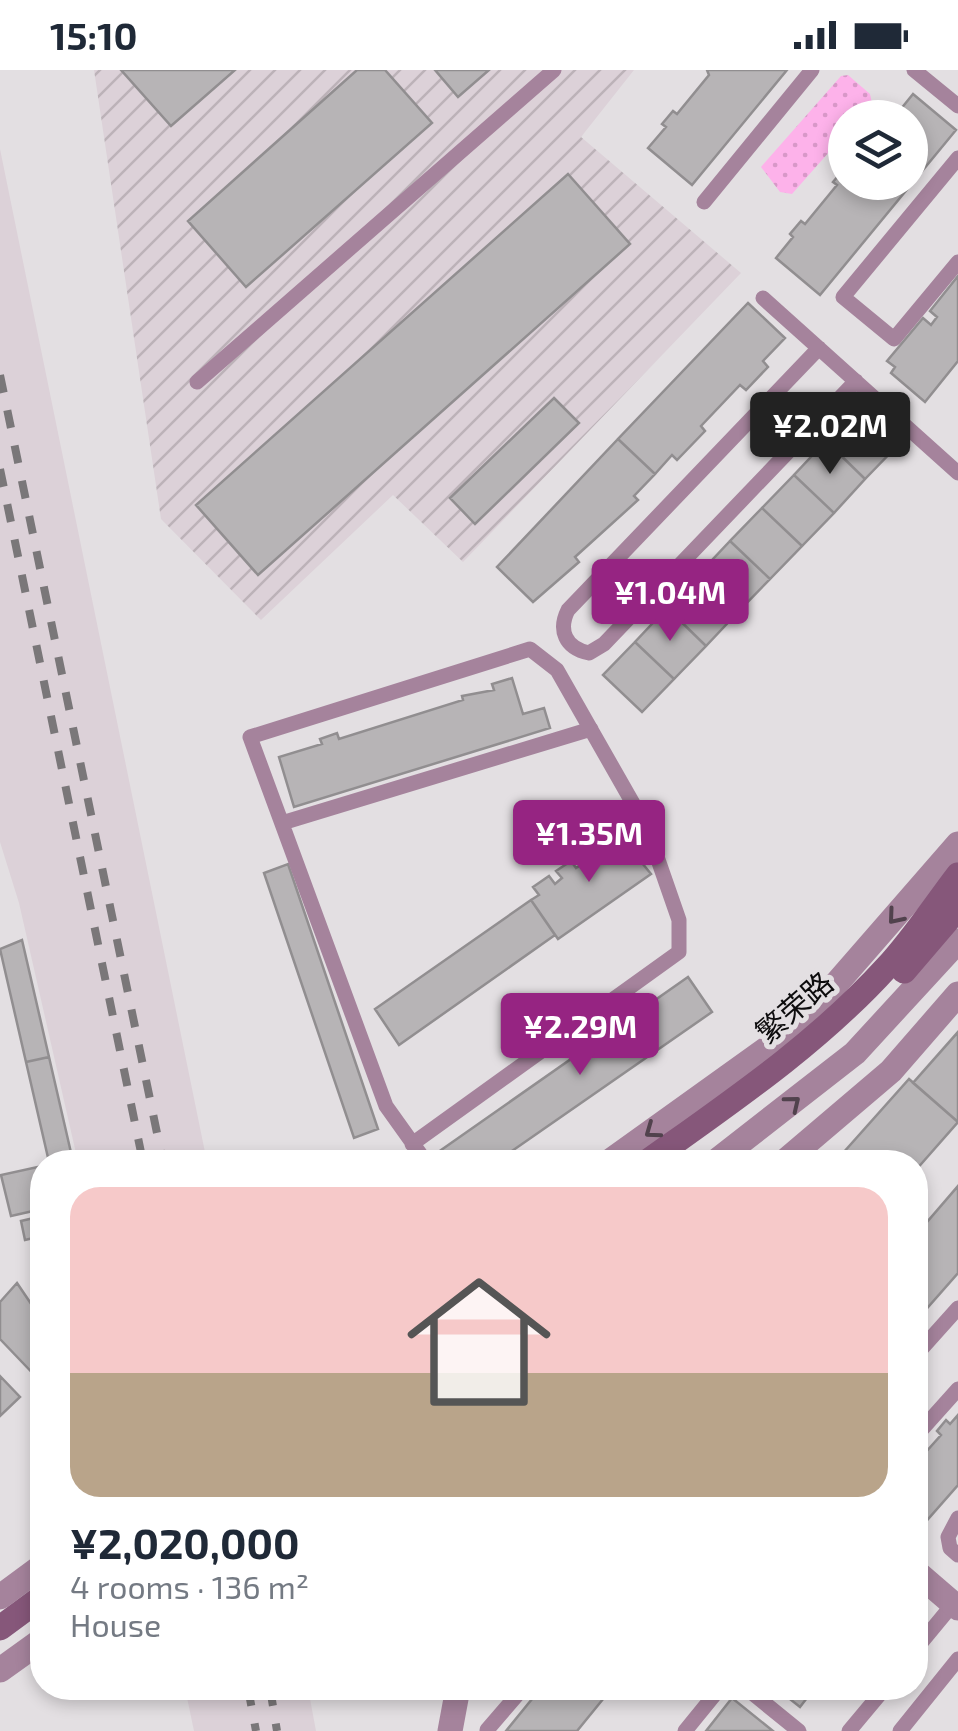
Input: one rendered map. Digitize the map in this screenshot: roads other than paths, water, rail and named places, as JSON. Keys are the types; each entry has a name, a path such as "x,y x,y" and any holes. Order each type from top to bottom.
{"main road":[{"name":"繁荣路","path":"664,1150 773,1071 842,1012 890,965 958,874"},
{"name":"繁荣路","path":"691,1150 783,1084 853,1024 958,908"},
{"path":"0,1628 30,1606"},
{"path":"0,1647 30,1625"}],"street":[{"path":"625,1150 816,1007 958,844"},
{"path":"730,1150 855,1053 958,941"},
{"path":"798,1150 891,1071 958,994"},
{"path":"0,1596 30,1575"},
{"path":"928,1582 956,1606"},
{"path":"0,1670 30,1649"},
{"path":"450,1731 456,1700"}],"lane":[{"path":"197,382 554,70"},
{"path":"704,202 812,70"},
{"path":"914,70 958,106"},
{"path":"958,158 843,297 894,339 958,262"},
{"path":"763,298 958,472"},
{"path":"818,348 568,610 561,623 562,635 579,651 589,653 604,644 856,381"},
{"path":"412,1144 679,952 679,920 646,828 557,670 530,649 250,736 386,1106 412,1144 417,1150"},
{"path":"282,822 591,730"},
{"path":"928,1341 958,1308"},
{"path":"928,1422 958,1389"},
{"path":"958,1518 948,1537 950,1548 958,1555"},
{"path":"928,1636 956,1606"},
{"path":"928,1696 958,1659"},
{"path":"487,1730 513,1700"},
{"path":"685,1731 710,1700"},
{"path":"761,1700 800,1731"},
{"path":"849,1731 874,1700"},
{"path":"900,1731 925,1700"}],"railway":[{"path":"0,375 161,1150"},
{"path":"0,469 141,1150"},
{"path":"250,1700 256,1731"},
{"path":"272,1700 277,1731"}]}
